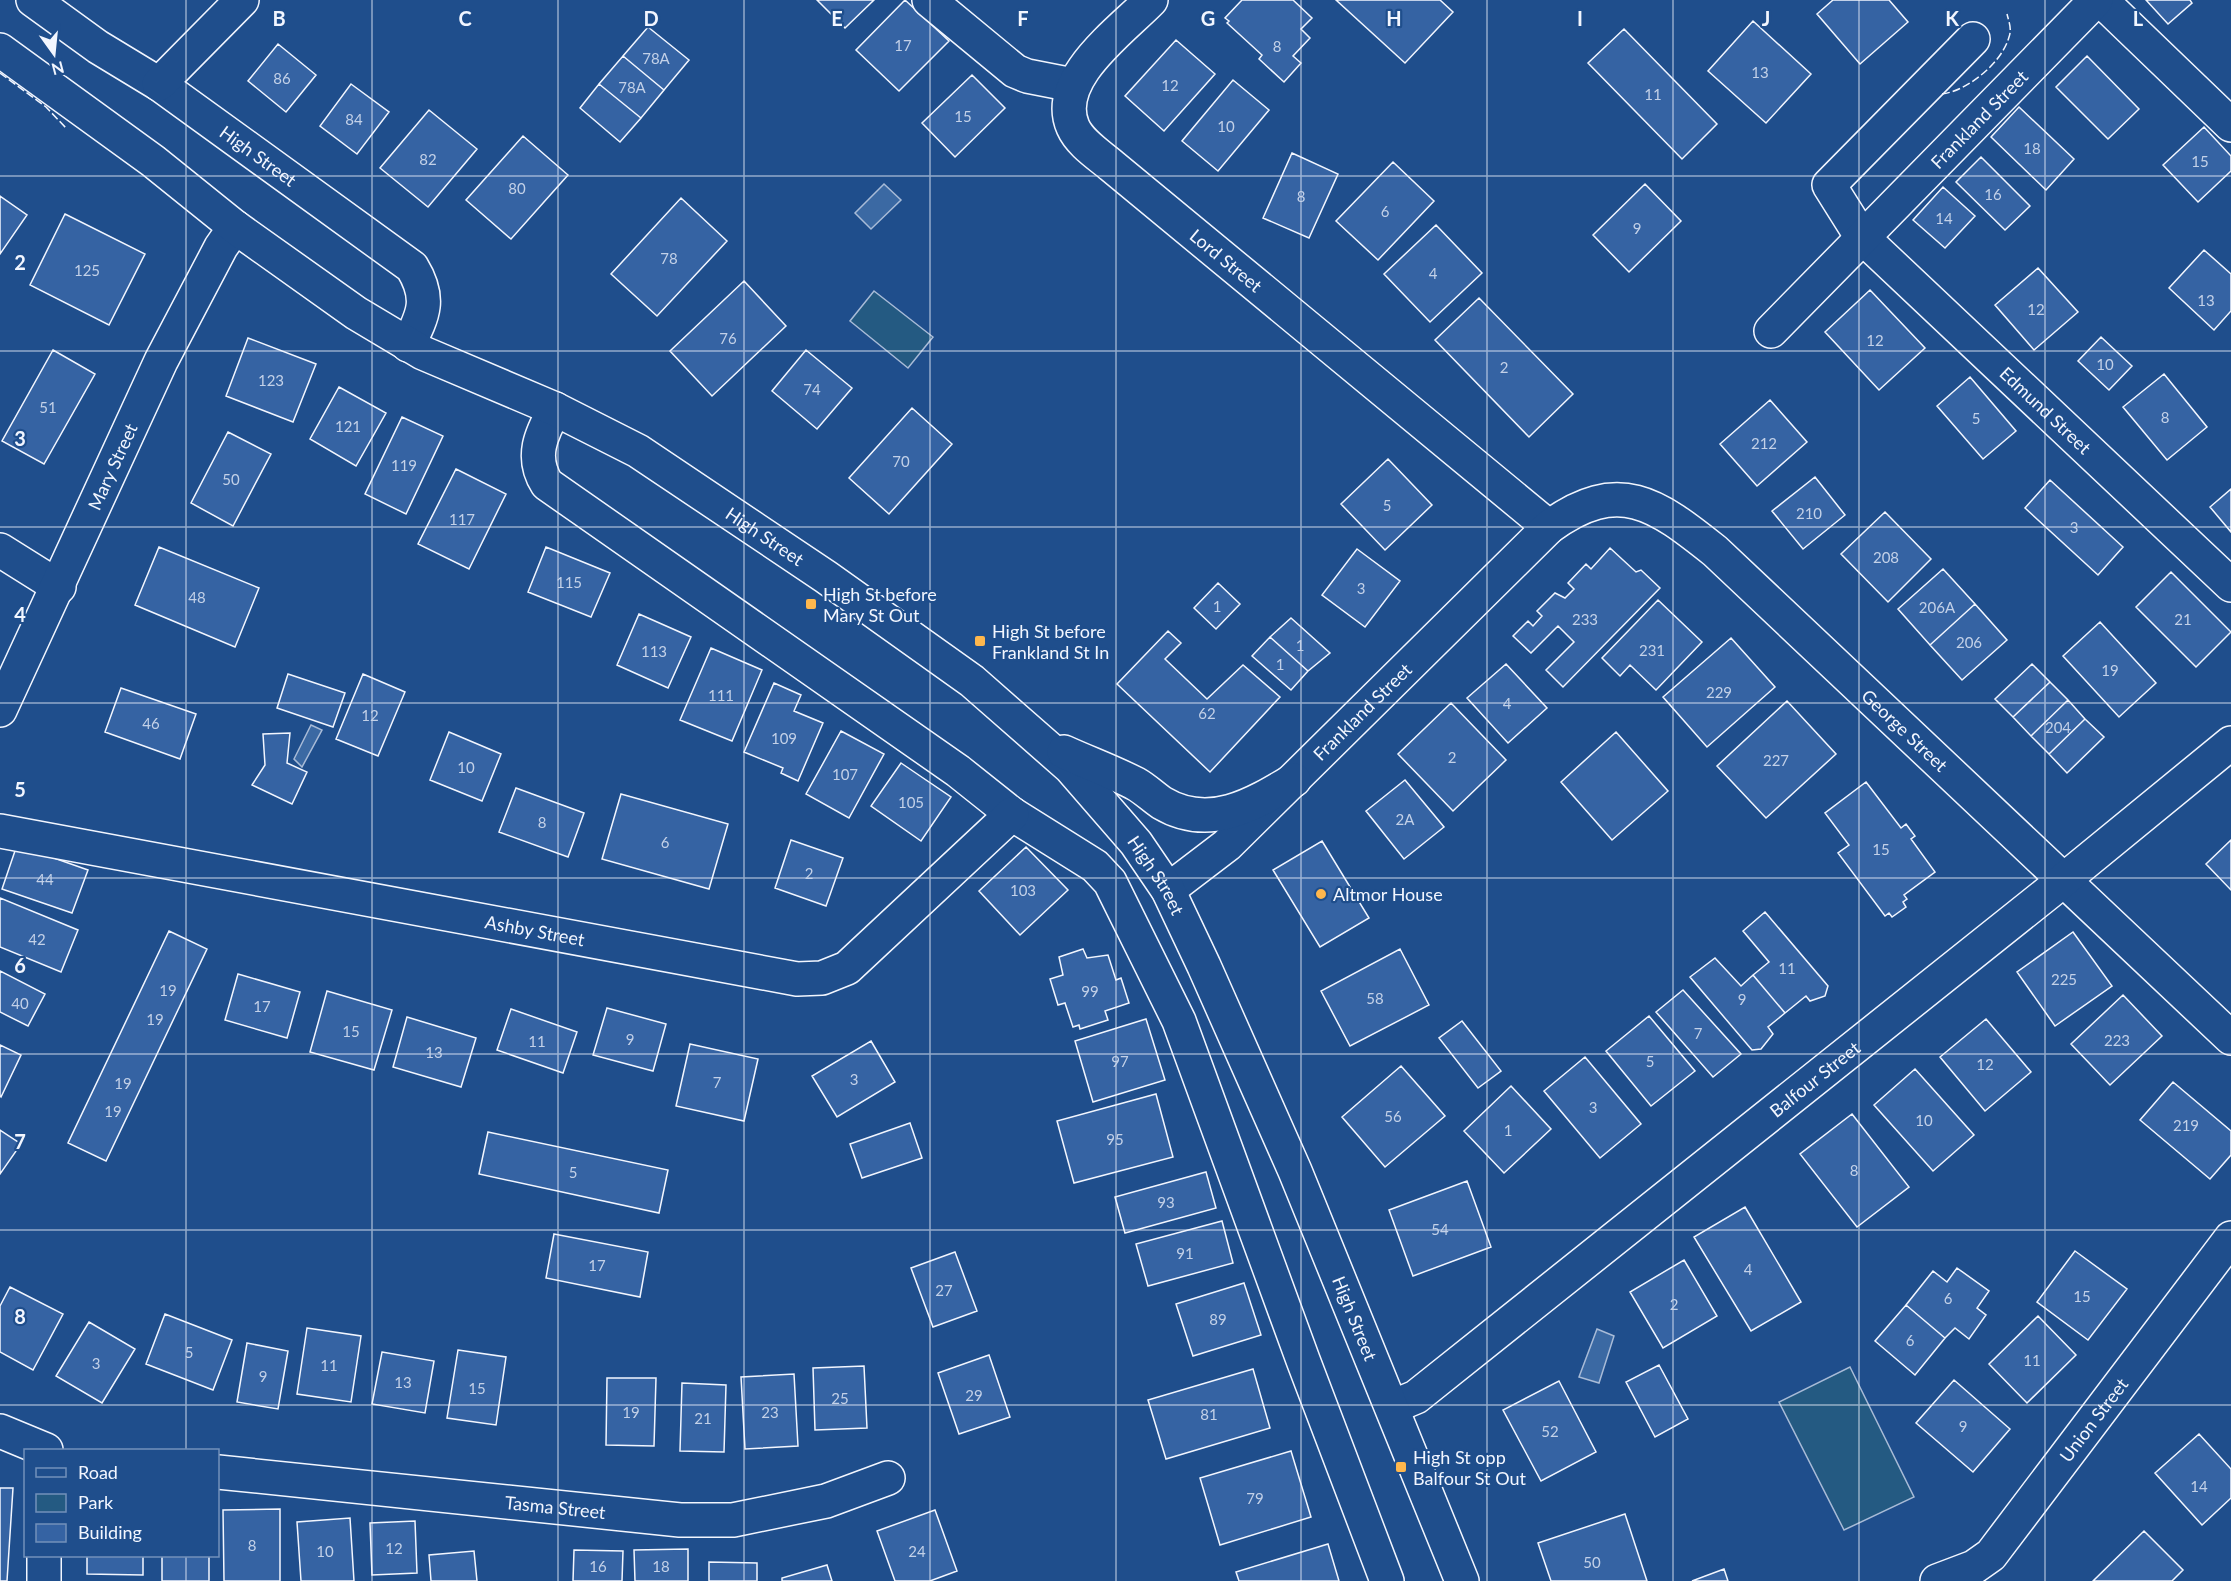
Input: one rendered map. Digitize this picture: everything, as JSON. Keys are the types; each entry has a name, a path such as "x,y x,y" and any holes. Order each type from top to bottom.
{"street":[{"name":"High Street","path":"33,0 98,46 159,84 412,267 421,282 424,304 419,324 408,345"},
{"path":"159,84 242,0"},
{"path":"929,0 1015,71 1028,76 1073,85 1086,65 1151,0"},
{"name":"Frankland Street","path":"1771,331 2096,0"},
{"path":"2101,0 2231,125"},
{"path":"1862,236 1829,185 1973,39"},
{"name":"High Street","path":"0,50 153,161 235,227 356,313 408,345 555,409 638,451 826,577 972,681 1096,795 1136,843 1168,890 1295,1171 1462,1581"},
{"name":"Lord Street","path":"1073,85 1069,100 1070,116 1074,129 1088,146 1549,527"},
{"name":"Mary Street","path":"0,710 161,361 221,247 235,227"},
{"name":"Edmund Street","path":"1862,236 2231,585"},
{"path":"555,409 543,430 537,453 539,472 547,484 958,771 1012,814 1095,866 1110,882 1123,904 1179,1021 1302,1360 1387,1581"},
{"name":"George Street","path":"1549,527 1584,505 1614,499 1631,500 1671,518 1715,551 2231,1038"},
{"name":"Frankland Street","path":"1168,890 1227,845 1549,527"},
{"path":"0,550 59,586"},
{"path":"1040,742 1137,784 1162,803 1196,815 1214,815 1244,808 1294,780"},
{"name":"Balfour Street","path":"1392,1407 1416,1398 2231,743"},
{"name":"Ashby Street","path":"0,831 797,979 822,978 847,968 1012,814"},
{"name":"Union Street","path":"1937,1581 1974,1567 1991,1555 2231,1238"},
{"path":"0,1431 42,1449"},
{"name":"Tasma Street","path":"219,1472 680,1520 733,1520 826,1501 888,1478"},
{"path":"44,1557 44,1581"}],"green space":[{"path":"874,291 933,337 908,368 850,321"},
{"path":"1850,1367 1914,1497 1844,1530 1779,1402"}],"shaded area":[{"path":"884,184 901,200 871,229 855,213"},
{"path":"311,725 322,730 302,767 294,759"},
{"path":"1597,1329 1614,1336 1599,1383 1579,1377"}],"building":[{"path":"817,0 874,0 845,28"},
{"path":"905,0 949,41 899,91 856,50"},
{"path":"1242,0 1293,0 1312,18 1301,29 1310,38 1293,56 1301,63 1284,82 1259,59 1262,55 1227,23 1229,21 1225,18"},
{"path":"1336,0 1440,0 1453,12 1405,63"},
{"path":"1833,0 1889,0 1908,22 1860,64 1817,14"},
{"path":"2146,0 2190,0 2192,3 2168,24"},
{"path":"1753,21 1811,74 1766,123 1708,71"},
{"path":"648,27 689,60 664,90 623,56"},
{"path":"1624,29 1717,124 1682,159 1588,63"},
{"path":"1176,40 1215,74 1164,131 1125,96"},
{"path":"278,44 316,75 286,112 248,81"},
{"path":"623,56 664,90 641,118 599,84"},
{"path":"2087,56 2139,109 2108,139 2056,87"},
{"path":"972,75 1005,108 955,157 922,123"},
{"path":"1233,80 1269,110 1218,171 1182,141"},
{"path":"351,84 389,112 357,154 320,126"},
{"path":"599,84 641,118 620,142 580,108"},
{"path":"2019,107 2074,159 2046,190 1991,137"},
{"path":"429,110 477,149 428,207 380,168"},
{"path":"2204,127 2231,156 2231,171 2198,202 2163,165"},
{"path":"523,136 568,175 511,239 466,200"},
{"path":"1292,153 1338,174 1309,238 1263,218"},
{"path":"1981,157 2030,206 2005,230 1956,182"},
{"path":"1393,162 1434,201 1378,260 1336,221"},
{"path":"1645,184 1681,221 1629,272 1593,235"},
{"path":"1943,187 1975,216 1945,248 1913,220"},
{"path":"0,196 27,215 0,254"},
{"path":"681,198 727,241 657,316 611,274"},
{"path":"65,214 145,254 109,325 30,285"},
{"path":"1436,225 1482,273 1430,322 1384,274"},
{"path":"2204,250 2231,274 2231,311 2214,330 2169,288"},
{"path":"2038,268 2078,312 2034,350 1995,305"},
{"path":"744,281 786,326 712,396 670,351"},
{"path":"1870,290 1925,348 1879,390 1825,332"},
{"path":"1479,298 1573,394 1529,437 1435,340"},
{"path":"2101,337 2132,366 2109,390 2078,361"},
{"path":"248,338 316,364 293,422 226,396"},
{"path":"53,350 95,374 44,464 2,441"},
{"path":"806,350 852,388 817,429 772,391"},
{"path":"2164,374 2207,427 2167,460 2123,407"},
{"path":"1970,377 2016,431 1983,459 1937,406"},
{"path":"339,387 386,413 356,466 310,439"},
{"path":"1770,400 1807,442 1757,486 1720,444"},
{"path":"912,408 952,444 889,514 849,478"},
{"path":"402,417 443,436 406,514 365,494"},
{"path":"228,432 271,454 233,526 191,503"},
{"path":"1388,459 1432,505 1385,550 1341,504"},
{"path":"456,469 506,494 469,569 418,544"},
{"path":"1815,477 1845,515 1803,549 1772,511"},
{"path":"2050,480 2123,547 2098,575 2025,508"},
{"path":"2231,489 2231,532 2210,507"},
{"path":"1885,512 1931,559 1888,602 1841,554"},
{"path":"159,547 259,588 235,647 135,605"},
{"path":"546,547 610,573 591,617 528,592"},
{"path":"1610,548 1636,572 1641,570 1660,588 1563,687 1546,670 1574,642 1558,626 1531,653 1513,636 1528,621 1533,626 1542,616 1537,611 1555,593 1565,598 1574,589 1568,583 1586,564 1591,569"},
{"path":"1357,549 1400,581 1365,627 1322,595"},
{"path":"1943,569 1975,604 1930,645 1898,609"},
{"path":"2171,572 2231,632 2196,667 2136,607"},
{"path":"1218,583 1240,604 1216,629 1194,608"},
{"path":"1658,600 1702,642 1656,690 1630,665 1620,676 1602,658"},
{"path":"1975,604 2007,640 1962,680 1930,645"},
{"path":"639,614 691,637 668,688 617,665"},
{"path":"1291,618 1330,653 1308,671 1270,637"},
{"path":"2100,622 2156,683 2119,717 2063,656"},
{"path":"1168,631 1181,643 1165,659 1207,699 1243,665 1280,697 1210,772 1117,684"},
{"path":"1270,637 1308,671 1291,690 1252,656"},
{"path":"1731,638 1775,687 1707,747 1663,697"},
{"path":"711,648 762,670 732,741 680,720"},
{"path":"1506,664 1547,708 1508,743 1467,698"},
{"path":"2032,664 2050,682 2013,717 1995,699"},
{"path":"288,674 345,693 333,727 277,708"},
{"path":"363,674 405,692 378,756 336,739"},
{"path":"2050,682 2068,700 2031,736 2013,717"},
{"path":"774,683 801,695 794,711 823,723 798,781 781,773 783,768 744,752"},
{"path":"121,688 196,714 180,759 105,732"},
{"path":"2068,700 2085,719 2049,754 2031,736"},
{"path":"1787,701 1836,754 1766,818 1717,766"},
{"path":"1451,703 1506,760 1453,811 1398,754"},
{"path":"2085,719 2104,737 2067,773 2049,754"},
{"path":"841,731 884,754 849,818 806,794"},
{"path":"449,732 501,754 482,801 430,780"},
{"path":"1616,732 1668,791 1612,840 1561,782"},
{"path":"290,733 287,763 307,772 292,804 252,785 265,765 263,734"},
{"path":"901,763 951,797 921,841 871,806"},
{"path":"1405,780 1444,827 1404,859 1366,811"},
{"path":"1866,782 1901,828 1906,824 1915,836 1911,839 1935,872 1904,895 1907,899 1903,902 1906,907 1892,917 1889,913 1885,916 1838,853 1849,845 1825,813"},
{"path":"516,788 584,813 568,857 499,832"},
{"path":"621,794 728,824 709,889 602,859"},
{"path":"791,840 843,858 826,906 775,888"},
{"path":"2231,840 2231,890 2206,864"},
{"name":"Altmor House","path":"1322,841 1369,918 1320,947 1273,870"},
{"path":"17,845 88,870 72,913 2,889"},
{"path":"1026,847 1068,890 1020,935 979,891"},
{"path":"0,898 78,930 61,972 0,947"},
{"path":"1765,912 1828,986 1825,996 1810,1001 1806,996 1785,1013 1753,975 1769,962 1743,931"},
{"path":"169,931 207,949 106,1161 68,1143"},
{"path":"2073,932 2112,986 2055,1026 2017,972"},
{"path":"1083,949 1087,958 1108,955 1116,980 1121,978 1129,1003 1105,1011 1108,1020 1080,1029 1079,1025 1073,1027 1065,1003 1058,1005 1050,979 1063,975 1059,957"},
{"path":"1400,949 1429,1005 1350,1046 1321,991"},
{"path":"1715,958 1741,986 1753,975 1785,1013 1768,1027 1773,1034 1761,1049 1752,1050 1690,977"},
{"path":"0,971 45,994 28,1026 0,1012"},
{"path":"238,974 300,992 287,1038 225,1020"},
{"path":"1683,990 1741,1054 1713,1077 1656,1012"},
{"path":"327,991 392,1010 374,1070 310,1052"},
{"path":"2123,995 2162,1036 2110,1085 2071,1044"},
{"path":"607,1008 666,1024 653,1071 593,1055"},
{"path":"511,1009 577,1032 563,1073 497,1050"},
{"path":"1649,1016 1695,1071 1651,1106 1606,1051"},
{"path":"407,1017 476,1038 461,1087 393,1067"},
{"path":"1146,1019 1165,1080 1093,1102 1075,1041"},
{"path":"1986,1019 2031,1072 1985,1111 1940,1057"},
{"path":"1462,1021 1501,1071 1478,1088 1439,1038"},
{"path":"871,1041 895,1082 837,1117 812,1076"},
{"path":"690,1044 758,1059 744,1121 676,1106"},
{"path":"0,1045 21,1055 1,1097 0,1096"},
{"path":"1585,1057 1641,1124 1600,1158 1544,1091"},
{"path":"1401,1066 1445,1116 1385,1167 1342,1117"},
{"path":"1915,1069 1974,1135 1933,1171 1874,1105"},
{"path":"2173,1082 2231,1131 2231,1155 2210,1179 2140,1120"},
{"path":"1511,1086 1551,1129 1504,1173 1464,1131"},
{"path":"1156,1094 1173,1157 1074,1183 1057,1121"},
{"path":"1852,1114 1909,1187 1857,1227 1800,1154"},
{"path":"910,1123 922,1158 862,1178 850,1144"},
{"path":"0,1130 21,1144 0,1174"},
{"path":"488,1132 668,1170 659,1213 479,1174"},
{"path":"1206,1172 1216,1208 1125,1233 1115,1197"},
{"path":"1467,1181 1491,1247 1413,1276 1389,1210"},
{"path":"1745,1207 1801,1302 1751,1331 1694,1237"},
{"path":"1222,1221 1233,1263 1148,1286 1136,1244"},
{"path":"554,1234 648,1252 640,1297 546,1278"},
{"path":"2075,1251 2127,1289 2088,1340 2037,1302"},
{"path":"955,1252 977,1311 933,1327 911,1268"},
{"path":"1684,1260 1717,1316 1663,1348 1630,1292"},
{"path":"1957,1268 1989,1291 1977,1308 1986,1315 1969,1339 1955,1328 1945,1338 1906,1305 1933,1271 1947,1282"},
{"path":"1244,1283 1261,1335 1193,1356 1176,1304"},
{"path":"10,1287 63,1314 33,1370 0,1352 0,1306"},
{"path":"1906,1305 1945,1338 1915,1375 1875,1341"},
{"path":"165,1314 232,1340 213,1390 146,1364"},
{"path":"2038,1316 2076,1355 2027,1403 1989,1364"},
{"path":"89,1322 135,1349 102,1403 56,1376"},
{"path":"307,1328 361,1336 351,1402 297,1394"},
{"path":"247,1343 288,1351 278,1409 237,1402"},
{"path":"458,1350 506,1357 496,1425 447,1418"},
{"path":"382,1352 434,1361 425,1413 372,1404"},
{"path":"989,1355 1010,1417 959,1434 938,1373"},
{"path":"1659,1365 1688,1419 1655,1437 1626,1382"},
{"path":"864,1366 867,1428 815,1430 813,1368"},
{"path":"1253,1369 1270,1428 1166,1459 1148,1400"},
{"path":"794,1374 798,1446 745,1449 741,1377"},
{"path":"607,1378 656,1378 654,1446 606,1445"},
{"path":"1954,1380 2010,1429 1973,1472 1916,1423"},
{"path":"1559,1381 1596,1452 1541,1481 1503,1410"},
{"path":"682,1383 726,1385 724,1452 680,1451"},
{"path":"2199,1434 2231,1469 2231,1498 2202,1525 2155,1473"},
{"path":"1291,1451 1311,1517 1220,1545 1200,1478"},
{"path":"0,1488 13,1488 7,1581 0,1581"},
{"path":"280,1509 280,1581 224,1581 223,1510"},
{"path":"935,1510 957,1571 930,1581 895,1581 877,1531"},
{"path":"1625,1514 1647,1581 1551,1581 1538,1543"},
{"path":"350,1518 354,1581 301,1581 297,1522"},
{"path":"415,1521 417,1573 372,1575 370,1523"},
{"path":"2144,1531 2183,1570 2172,1581 2093,1581"},
{"path":"1328,1544 1339,1581 1239,1581 1236,1572"},
{"path":"688,1549 688,1581 635,1581 634,1550"},
{"path":"574,1550 623,1551 622,1581 573,1581"},
{"path":"474,1551 477,1581 431,1581 429,1555"},
{"path":"87,1557 143,1557 143,1575 87,1574"},
{"path":"162,1557 209,1557 209,1581 162,1581"},
{"path":"709,1562 757,1563 757,1581 709,1581"},
{"path":"827,1565 832,1581 782,1581 782,1578"},
{"path":"1724,1569 1728,1581 1692,1581"}],"fence":[{"path":"1942,94 1952,92 1972,82 1991,66 2005,47 2010,34 2007,14"},
{"path":"0,73 46,107 66,128"}],"place":[{"name":"High St before Mary St Out","path":"811,604"},
{"name":"High St before Frankland St In","path":"980,641"},
{"name":"Altmor House","path":"1321,894"},
{"name":"High St opp Balfour St Out","path":"1401,1467"}]}
